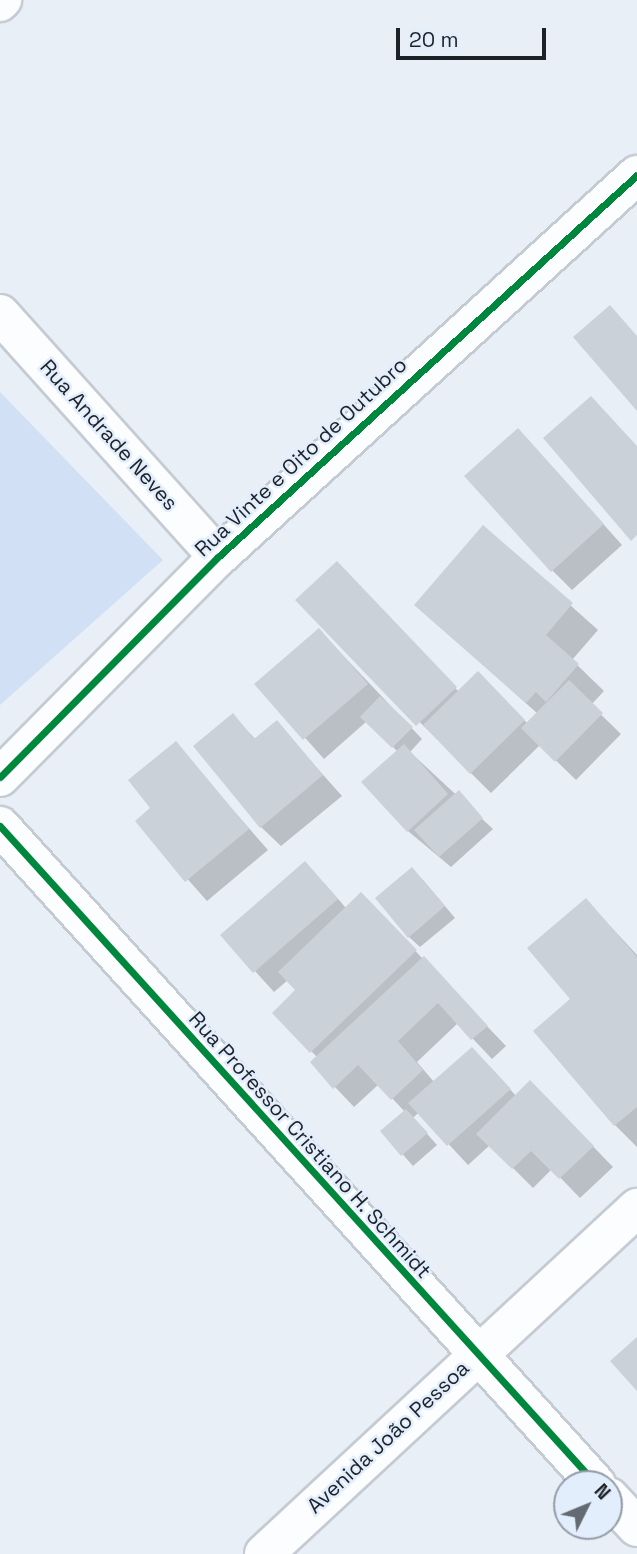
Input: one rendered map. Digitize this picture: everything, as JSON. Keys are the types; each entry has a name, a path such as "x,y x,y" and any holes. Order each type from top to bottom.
{"street":[{"name":"Rua Vinte e Oito de Outubro","path":"0,777 218,556 637,175"},
{"name":"Rua Andrade Neves","path":"0,314 218,556"},
{"name":"Rua Professor Cristiano H. Schmidt","path":"0,826 475,1355 584,1470"},
{"name":"Avenida João Pessoa","path":"264,1554 475,1355 637,1208"},
{"path":"623,1512 637,1527"}],"shaded area":[{"path":"0,392 163,560 0,705"}],"building":[{"path":"610,305 637,336 637,411 573,337"},
{"path":"591,396 637,446 637,535 631,541 543,438"},
{"path":"518,428 604,524 551,572 464,476"},
{"path":"483,525 573,603 546,635 579,664 546,702 536,692 526,703 414,605"},
{"path":"337,561 457,687 416,726 295,600"},
{"path":"319,628 368,684 303,740 254,684"},
{"path":"478,671 525,720 470,774 423,725"},
{"path":"569,680 603,713 555,762 521,728"},
{"path":"380,696 413,727 392,748 360,717"},
{"path":"233,713 254,739 277,720 323,775 260,828 193,746"},
{"path":"176,741 249,829 185,882 135,821 150,808 128,780"},
{"path":"404,744 448,794 407,832 361,782"},
{"path":"459,790 483,818 439,857 414,830"},
{"path":"305,861 338,899 253,973 220,935"},
{"path":"412,867 445,906 408,938 375,898"},
{"path":"361,892 417,950 310,1053 272,1013 295,990 278,972"},
{"path":"586,898 637,957 637,1107 614,1126 533,1031 570,999 527,948"},
{"path":"424,956 488,1026 471,1040 438,1003 398,1041 423,1070 391,1100 358,1065 333,1089 310,1062"},
{"path":"472,1047 511,1089 447,1146 408,1103"},
{"path":"530,1080 594,1146 559,1179 531,1151 512,1169 476,1134"},
{"path":"406,1109 428,1133 401,1156 380,1131"},
{"path":"637,1337 637,1391 610,1361"}],"cycle path":[{"path":"0,777 218,557 637,175"},
{"path":"0,826 583,1470"}]}
